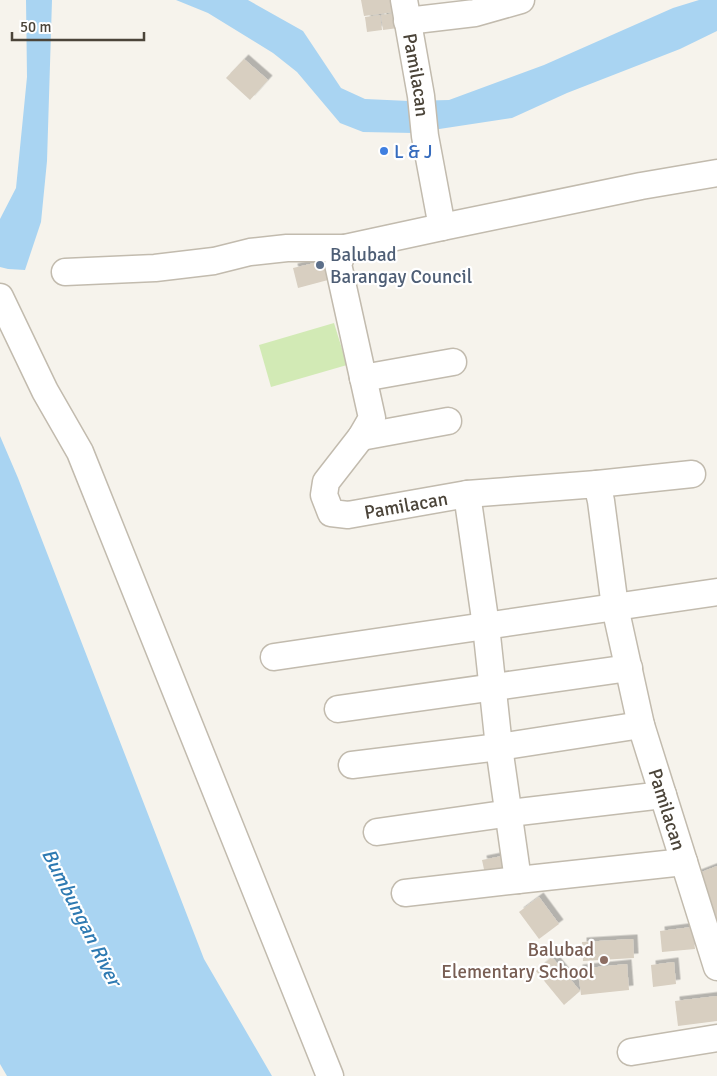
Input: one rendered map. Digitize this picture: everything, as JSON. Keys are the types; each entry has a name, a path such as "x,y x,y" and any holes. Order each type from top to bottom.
{"street":[{"path":"405,10 475,13 521,0"},
{"name":"Pamilacan","path":"405,10 442,227"},
{"path":"65,272 155,268 214,261 250,252 287,248 345,248 642,186 717,174"},
{"name":"Pamilacan","path":"345,248 338,264 372,418 361,438 326,482 324,495 331,513 348,515 467,494 597,484 615,607 641,725 717,967"},
{"path":"0,297 45,391 80,452 330,1076"},
{"path":"363,378 453,362"},
{"path":"361,438 448,421"},
{"path":"597,484 692,474"},
{"path":"467,494 486,626 499,747 510,813 518,880"},
{"path":"274,657 717,592"},
{"path":"338,709 629,668"},
{"path":"352,764 499,747 641,725"},
{"path":"378,832 510,813 663,795"},
{"path":"405,892 684,862"},
{"path":"631,1052 717,1038"}],"green space":[{"path":"334,323 347,365 271,387 259,345"}],"water":[{"path":"26,0 52,0 47,161 41,222 25,270 0,267 0,219 16,188 27,77"},
{"path":"176,0 248,0 303,31 341,88 365,99 449,100 544,65 673,8 699,0 717,0 717,31 680,49 567,93 512,118 413,133 363,132 340,123 297,72 273,53 208,13"},
{"name":"Bumbungan River","path":"0,436 18,478 204,959 272,1076 7,1076 0,1064"}],"building":[{"path":"361,0 393,0 394,12 364,16"},
{"path":"396,13 398,28 383,30 381,15"},
{"path":"380,15 382,30 367,32 365,17"},
{"path":"244,59 268,80 250,100 226,78"},
{"path":"323,261 328,280 298,288 293,268"},
{"path":"507,855 510,869 485,874 482,860"},
{"path":"717,866 717,923 694,875"},
{"path":"539,897 559,924 539,939 519,912"},
{"path":"692,927 695,949 662,952 660,931"},
{"path":"633,939 634,958 583,961 582,942"},
{"path":"552,957 580,991 564,1005 536,971"},
{"path":"674,962 676,984 653,987 651,965"},
{"path":"627,964 629,990 581,995 578,969"},
{"path":"717,996 717,1021 678,1026 675,1001"}],"place":[{"name":"L & J","path":"384,151"},
{"name":"Balubad Barangay Council","path":"320,265"},
{"name":"Balubad Elementary School","path":"604,960"}]}
